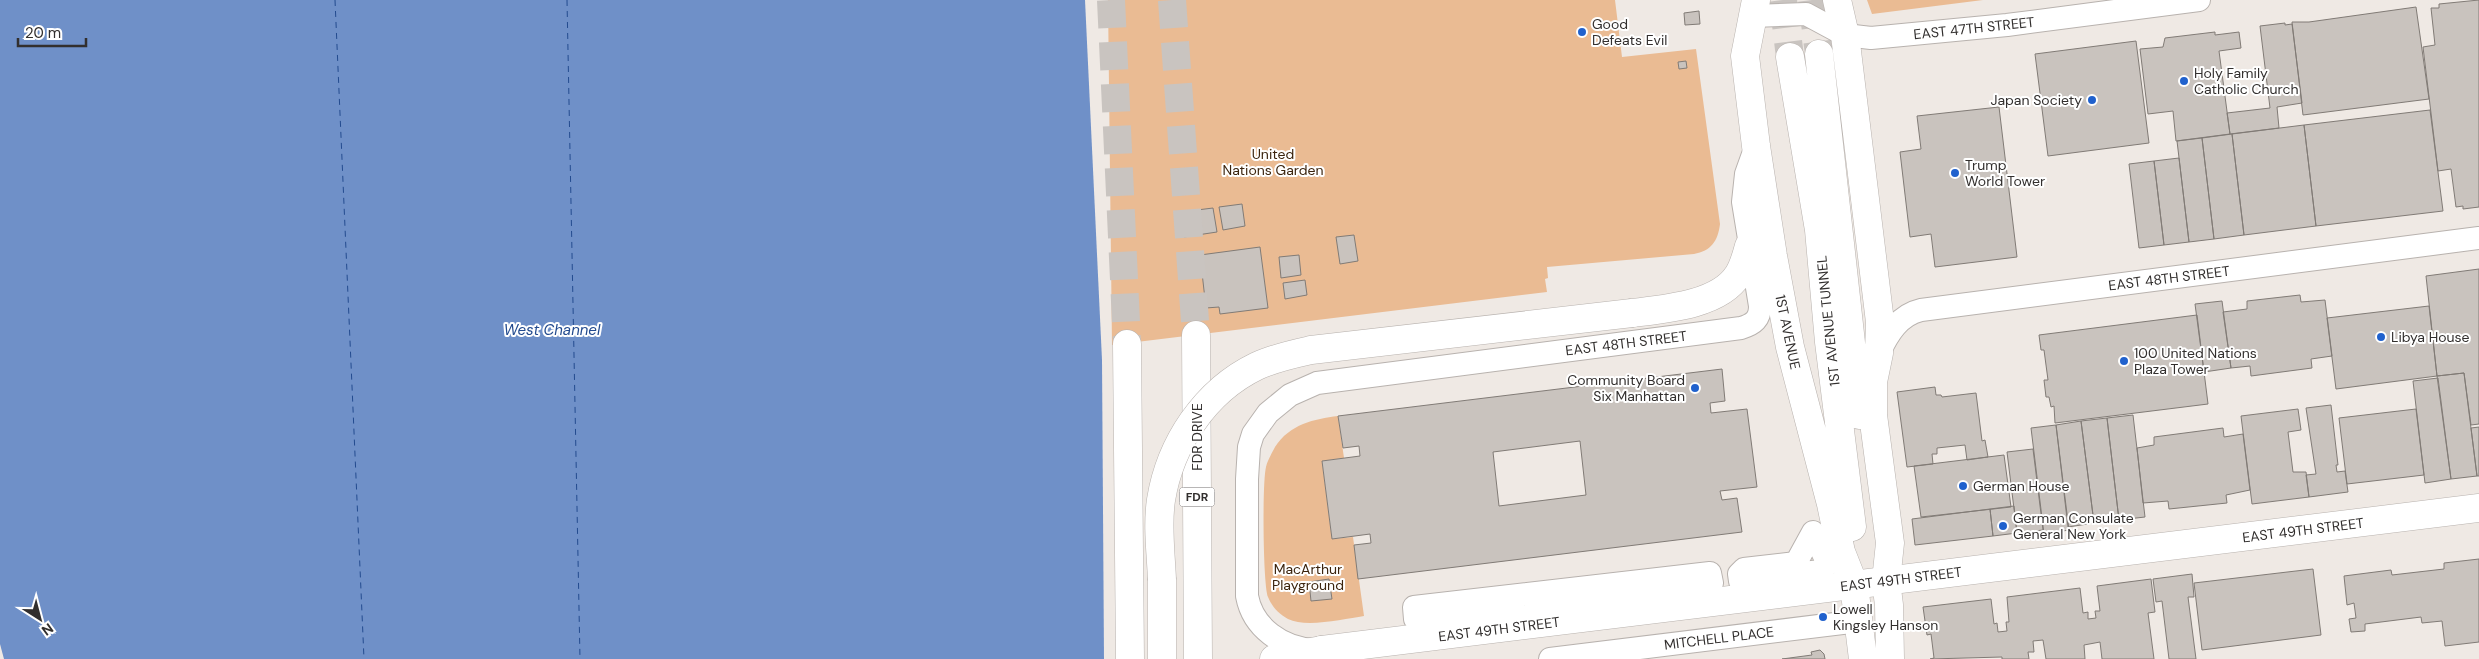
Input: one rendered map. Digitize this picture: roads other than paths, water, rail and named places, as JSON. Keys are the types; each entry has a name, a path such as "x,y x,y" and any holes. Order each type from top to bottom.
{"main road":[{"path":"1837,0 1844,35 1880,322 1880,353 1873,382 1873,415 1890,543 1886,581 1889,605 1890,659"},
{"name":"1ST AVENUE","path":"1755,8 1745,56 1756,146 1773,256 1790,347 1831,504 1841,552 1854,585 1863,659"},
{"name":"1ST AVENUE TUNNEL","path":"1818,54 1853,374 1876,541 1886,581"},
{"name":"1ST AVENUE TUNNEL","path":"1790,57 1819,230 1829,342 1854,542 1854,585"},
{"path":"1162,659 1161,502 1175,453 1200,412 1227,386 1250,370 1270,360 1311,350 1632,313 1684,305 1720,292 1739,274 1749,246"},
{"name":"FDR DRIVE","path":"1196,335 1198,659"},
{"path":"1126,344 1130,659"},
{"name":"EAST 49TH STREET","path":"1274,659 1322,650 2479,508"}],"street":[{"name":"EAST 47TH STREET","path":"1755,8 1806,14 1844,35 1871,38 2007,25 2200,0"},
{"name":"EAST 48TH STREET","path":"1322,650 1294,647 1272,636 1257,622 1249,606 1247,596 1246,479 1253,434 1268,414 1290,395 1317,383 1747,326 1758,319 1760,306 1749,246 1743,188 1756,146"},
{"name":"EAST 48TH STREET","path":"1880,353 1886,338 1895,326 1912,312 1921,310 2479,238"},
{"path":"1710,572 1712,583 1415,619 1414,608 1710,572"},
{"name":"MITCHELL PLACE","path":"1550,659 1859,621"}],"water":[{"name":"West Channel","path":"0,0 1085,0 1102,360 1104,659 4,659 0,644"}],"tunnel":[{"path":"1111,0 1127,344"},
{"path":"1172,0 1196,335"},
{"path":"1783,0 1790,57"},
{"path":"1812,0 1819,54"}],"place":[{"name":"Good Defeats Evil","path":"1582,32"},
{"name":"Holy Family Catholic Church","path":"2184,81"},
{"name":"Japan Society","path":"2092,100"},
{"name":"Trump World Tower","path":"1955,173"},
{"name":"Libya House","path":"2381,337"},
{"name":"100 United Nations Plaza Tower","path":"2124,361"},
{"name":"Community Board Six Manhattan","path":"1695,388"},
{"name":"German House","path":"1963,486"},
{"name":"German Consulate General New York","path":"2003,526"},
{"name":"Lowell Kingsley Hanson","path":"1823,617"}],"park label":[{"name":"United Nations Garden","path":"1273,162"},
{"name":"MacArthur Playground","path":"1308,578"}]}
